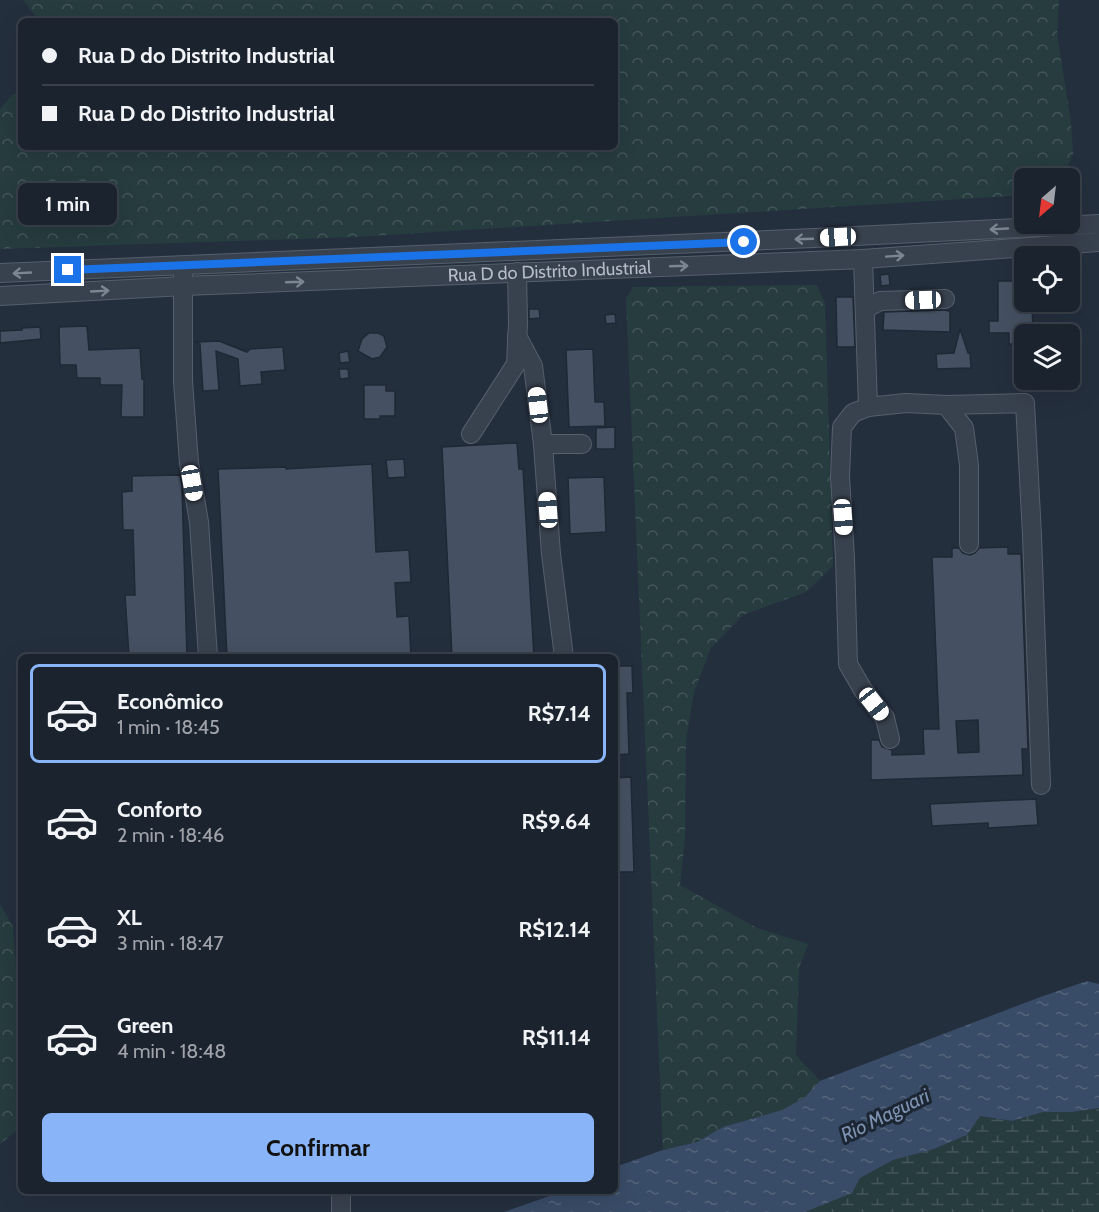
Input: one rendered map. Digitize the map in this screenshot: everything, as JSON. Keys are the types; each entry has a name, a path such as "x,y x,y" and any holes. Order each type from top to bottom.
{"street":[{"name":"Rua D do Distrito Industrial","path":"0,273 1099,224"},
{"name":"Rua D do Distrito Industrial","path":"0,296 184,286 863,259 1099,242"},
{"path":"863,259 868,407"},
{"path":"182,265 184,286 183,381 189,463 199,522 208,654"},
{"path":"471,434 516,364 517,272"},
{"path":"865,309 880,301 945,299"},
{"path":"518,336 533,366 543,444 551,554 564,654"},
{"path":"890,739 885,718 863,690 848,664 840,477 842,427 853,413 868,407 906,403 946,405 1025,403 1041,785"},
{"path":"946,405 964,428 969,465 969,544"},
{"path":"543,444 582,444"},
{"path":"341,1194 341,1212"}],"green space":[{"path":"23,0 1059,0 1057,34 1071,122 1073,154 1067,168 1014,168 1014,196 355,237 0,249 0,109 18,92 18,150 618,150 618,18 37,18"},
{"path":"817,285 825,303 833,566 806,592 743,615 711,648 694,692 686,741 685,839 680,885 757,928 808,944 799,968 796,1055 820,1081 804,1098 782,1110 723,1127 697,1142 663,1150 626,299 633,287"},
{"path":"0,904 13,927 18,993 18,1129 0,1144"},
{"path":"1099,1108 1099,1212 805,1212 893,1160 931,1150 967,1135 979,1116 1012,1121 1043,1112 1072,1112"}],"water":[{"name":"Rio Maguari","path":"1087,981 1099,984 1099,1108 1072,1112 1043,1112 1012,1121 980,1116 967,1135 931,1150 893,1160 860,1178 852,1193 805,1212 504,1212 555,1194 618,1194 618,1166 663,1150 697,1142 723,1127 782,1110 804,1098 820,1081"}],"building":[{"path":"889,274 890,285 881,286 880,275"},
{"path":"998,281 1014,281 1014,312 1032,312 1033,324 1014,324 1014,344 1009,344 1009,333 989,333 989,321 998,321"},
{"path":"836,297 853,297 855,347 837,347"},
{"path":"529,309 539,309 540,318 529,319"},
{"path":"950,311 950,332 883,330 884,312"},
{"path":"615,314 616,323 606,324 605,315"},
{"path":"87,326 89,350 140,348 142,379 144,379 144,417 121,417 122,385 100,385 100,378 77,378 76,365 60,365 59,327"},
{"path":"40,327 41,339 0,343 0,331"},
{"path":"960,329 968,353 970,353 971,368 937,369 936,354 954,353"},
{"path":"369,333 384,336 387,347 380,357 372,359 358,351 362,339"},
{"path":"219,341 247,352 250,349 283,347 285,370 261,372 262,384 240,386 238,359 216,351 219,390 203,391 200,344 196,342"},
{"path":"593,349 595,402 604,402 605,426 569,427 566,350"},
{"path":"348,351 350,362 340,363 339,353"},
{"path":"339,369 348,369 349,378 340,379"},
{"path":"364,385 386,385 386,391 395,391 395,416 364,419"},
{"path":"615,427 615,449 596,449 596,428"},
{"path":"517,443 519,469 523,469 534,654 452,654 442,447"},
{"path":"404,459 405,477 388,478 386,460"},
{"path":"372,464 376,552 409,550 411,582 395,583 397,617 409,616 411,654 227,654 218,469 286,467 286,469"},
{"path":"180,475 187,654 129,654 125,595 135,595 133,530 123,530 122,492 132,491 132,476"},
{"path":"604,477 606,532 570,534 568,478"},
{"path":"1008,547 1008,554 1021,554 1028,749 1022,749 1023,775 871,780 871,740 879,740 882,747 892,750 892,755 924,754 923,729 939,729 932,557 952,557 952,548 959,548 963,553 970,555 979,548","holes":["978,720 979,752 958,753 956,721"]},
{"path":"618,666 632,666 633,693 627,693 629,754 618,755"},
{"path":"631,777 634,872 618,872 618,778"},
{"path":"1036,799 1038,825 988,828 988,823 932,826 930,804"}],"route":[{"path":"68,270 744,242"}]}
